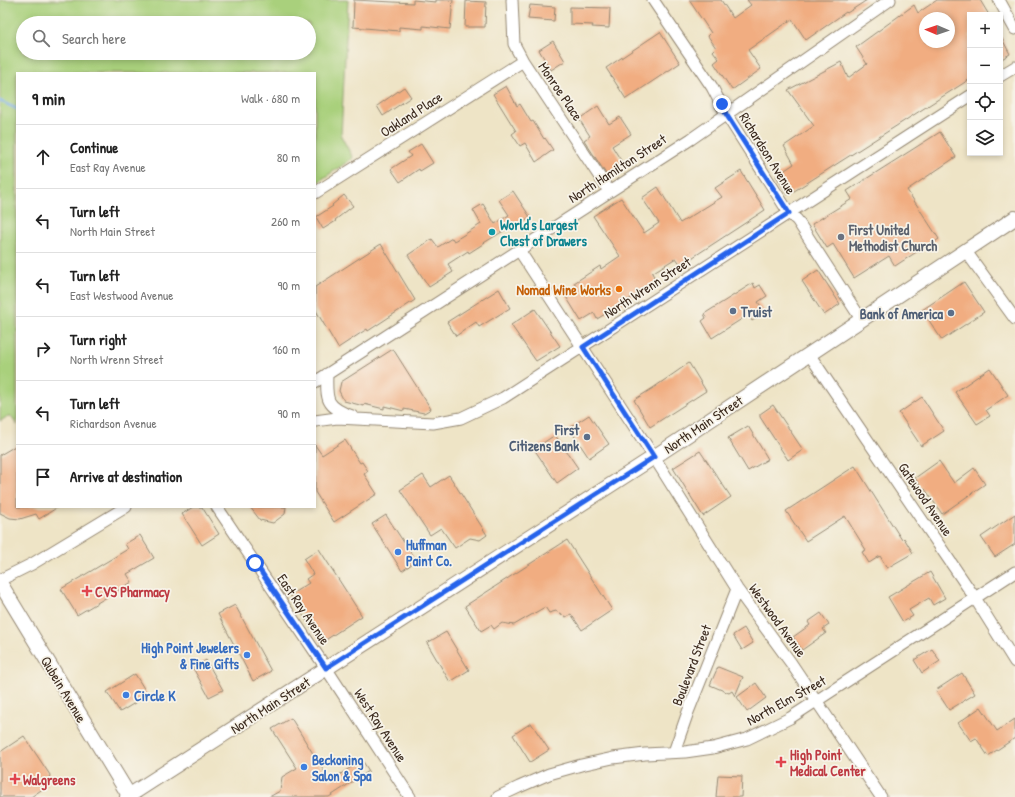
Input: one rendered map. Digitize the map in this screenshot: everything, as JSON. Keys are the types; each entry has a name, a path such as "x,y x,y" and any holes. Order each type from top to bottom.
{"main road":[{"name":"North Main Street","path":"128,797 654,457 1015,218"},
{"name":"Qubein Avenue","path":"0,583 128,797"}],"street":[{"name":"Monroe Place","path":"512,0 514,44 523,61 609,191"},
{"name":"Richardson Avenue","path":"653,0 712,87 726,114 789,213 800,226 861,319"},
{"name":"North Hamilton Street","path":"316,381 691,139 890,0"},
{"path":"999,0 1015,29"},
{"name":"Oakland Place","path":"316,192 523,61"},
{"path":"1003,74 1015,66"},
{"name":"North Wrenn Street","path":"316,421 337,418 432,423 461,418 503,398 967,98"},
{"name":"Westwood Avenue","path":"519,250 654,457 737,590 792,664 881,797"},
{"path":"965,250 1015,319"},
{"name":"Gatewood Avenue","path":"810,354 975,598 1015,662"},
{"path":"327,374 327,395 334,408 363,419"},
{"path":"0,580 32,564 124,508"},
{"name":"East Ray Avenue","path":"218,508 326,668"},
{"name":"North Elm Street","path":"498,797 549,774 580,765 613,758 713,748 747,739 790,718 817,702 1015,572"},
{"name":"Boulevard Street","path":"674,752 688,712 737,590"},
{"name":"West Ray Avenue","path":"326,668 410,797"}],"green space":[{"path":"0,0 348,0 341,136 353,158 316,183 316,72 16,72 16,424 10,415 0,421"}],"building":[{"path":"354,0 413,3 413,0 436,2 436,0 453,0 450,29 423,26 423,29 399,27 399,31 353,27"},
{"path":"689,0 721,0 733,18 751,5 747,0 867,0 847,13 846,12 806,40 792,19 748,50 761,69 732,90 714,63 719,59 713,51 716,48 708,36 711,33"},
{"path":"937,0 980,0 987,12 967,12 967,81 788,195 776,176 794,164 784,146 814,126 788,90 841,62 848,78 867,64 856,47 914,5 918,13 919,12 919,48 955,48 955,12 919,12"},
{"path":"466,1 486,2 485,27 465,27"},
{"path":"530,5 555,7 554,21 528,19"},
{"path":"570,7 610,8 609,28 592,27 593,25 570,24"},
{"path":"660,32 680,63 626,99 606,68"},
{"path":"553,41 565,61 551,70 539,50"},
{"path":"1003,41 1010,54 1003,58"},
{"path":"506,86 517,106 520,104 531,122 533,121 553,150 536,162 525,143 520,146 512,134 516,131 493,94"},
{"path":"404,87 411,97 383,116 377,106"},
{"path":"598,106 609,124 620,117 631,134 612,146 625,167 608,177 584,140 590,136 579,119"},
{"path":"940,132 956,157 907,190 939,239 895,266 889,256 854,278 833,244 827,248 812,224 852,199 847,191"},
{"path":"421,144 433,163 420,171 419,169 400,182 391,169 411,156 408,152"},
{"path":"741,171 765,210 681,265 676,258 652,273 657,282 597,319 594,313 581,321 565,295 577,288 574,283 600,266 601,269 620,256 593,216 621,198 644,233 659,223 642,198 658,187 680,223 722,197 715,188"},
{"path":"513,191 530,217 516,226 515,224 469,253 468,251 448,264 453,272 429,287 408,255 432,239 438,247 452,238 454,241 481,224 473,210 483,204 495,224 509,215 499,200"},
{"path":"344,195 353,206 335,220 336,221 323,229 316,217 333,206 332,205"},
{"path":"381,244 415,300 368,331 367,329 338,348 316,311 316,286"},
{"path":"818,270 840,304 824,315 802,281"},
{"path":"964,282 984,312 942,340 922,310"},
{"path":"753,283 755,288 760,285 767,296 758,302 765,312 752,321 748,315 712,338 702,321 706,318 704,314"},
{"path":"499,289 510,308 479,327 476,322 456,336 447,322"},
{"path":"535,309 560,346 536,361 511,325"},
{"path":"393,349 431,409 424,413 404,409 404,411 384,406 384,409 364,404 364,406 344,401 339,391 341,382"},
{"path":"689,363 706,391 650,427 634,400"},
{"path":"990,368 1008,395 986,410 990,416 977,424 955,392"},
{"path":"922,397 944,431 921,446 899,413"},
{"path":"773,405 803,450 788,460 760,417 760,414"},
{"path":"589,415 609,444 589,458 569,428"},
{"path":"748,426 768,459 748,471 728,438"},
{"path":"555,435 578,468 557,483 534,449"},
{"path":"345,440 360,463 362,462 368,471 364,474 377,494 334,522 316,494 316,446 322,455"},
{"path":"16,446 16,508 56,508 39,519 36,514 20,519 10,518 0,513 0,455"},
{"path":"700,451 731,497 703,516 673,468"},
{"path":"939,461 954,483 974,468 985,484 942,514 925,489 923,490 915,478"},
{"path":"855,466 902,540 904,538 913,553 887,568 880,556 869,563 862,552 866,550 845,516 806,541 786,511"},
{"path":"423,475 431,487 449,475 487,535 480,540 470,538 455,548 441,528 430,535 400,490"},
{"path":"191,508 203,508 219,534 202,545 182,514"},
{"path":"251,508 286,508 285,514 273,523 260,520"},
{"path":"1015,514 1015,544 995,557 981,537"},
{"path":"386,515 416,561 402,571 372,524"},
{"path":"140,535 154,558 127,574 132,582 77,615 61,589 128,549 125,544"},
{"path":"567,540 612,610 582,630 571,614 566,617 556,611 549,613 545,607 514,625 502,623 494,629 491,625 481,631 465,606"},
{"path":"319,549 362,616 321,643 290,595 309,583 306,579 313,574 304,559"},
{"path":"930,572 945,598 933,605 929,598 909,610 913,616 903,622 888,597"},
{"path":"235,605 271,671 253,681 218,614"},
{"path":"821,613 829,625 823,629 826,633 802,650 793,637 810,625 808,622"},
{"path":"744,628 753,643 742,650 733,635"},
{"path":"446,632 469,670 450,682 427,643"},
{"path":"932,649 940,661 922,673 914,660"},
{"path":"206,660 223,690 209,697 193,668"},
{"path":"718,667 743,677 735,696 732,691 729,693 710,685"},
{"path":"962,673 975,694 949,710 936,690"},
{"path":"135,674 148,695 120,712 107,692"},
{"path":"756,683 766,698 747,712 737,697"},
{"path":"981,707 997,731 1015,719 1015,738 988,756 976,738 971,741 958,723"},
{"path":"291,718 330,781 362,760 369,771 329,797 269,797 280,791 282,777 297,768 272,729"},
{"path":"531,723 549,750 530,762 513,735"},
{"path":"24,736 50,775 47,786 31,797 0,797 0,752"},
{"path":"718,775 742,776 741,797 716,797"}],"waterway":[{"path":"0,101 16,109"}],"place":[{"name":"World's Largest Chest of Drawers","path":"492,232"},
{"name":"First United Methodist Church","path":"841,237"},
{"name":"Nomad Wine Works","path":"619,289"},
{"name":"Truist","path":"733,311"},
{"name":"Bank of America","path":"951,313"},
{"name":"First Citizens Bank","path":"587,437"},
{"name":"Huffman Paint Co.","path":"398,552"},
{"name":"CVS Pharmacy","path":"87,591"},
{"name":"High Point Jewelers & Fine Gifts","path":"247,655"},
{"name":"Circle K","path":"126,695"},
{"name":"High Point Medical Center","path":"781,762"},
{"name":"Beckoning Salon & Spa","path":"304,767"},
{"name":"Walgreens","path":"15,779"}],"route":[{"path":"255,563 326,668 654,457 583,347 789,213 726,114 722,104"}]}
